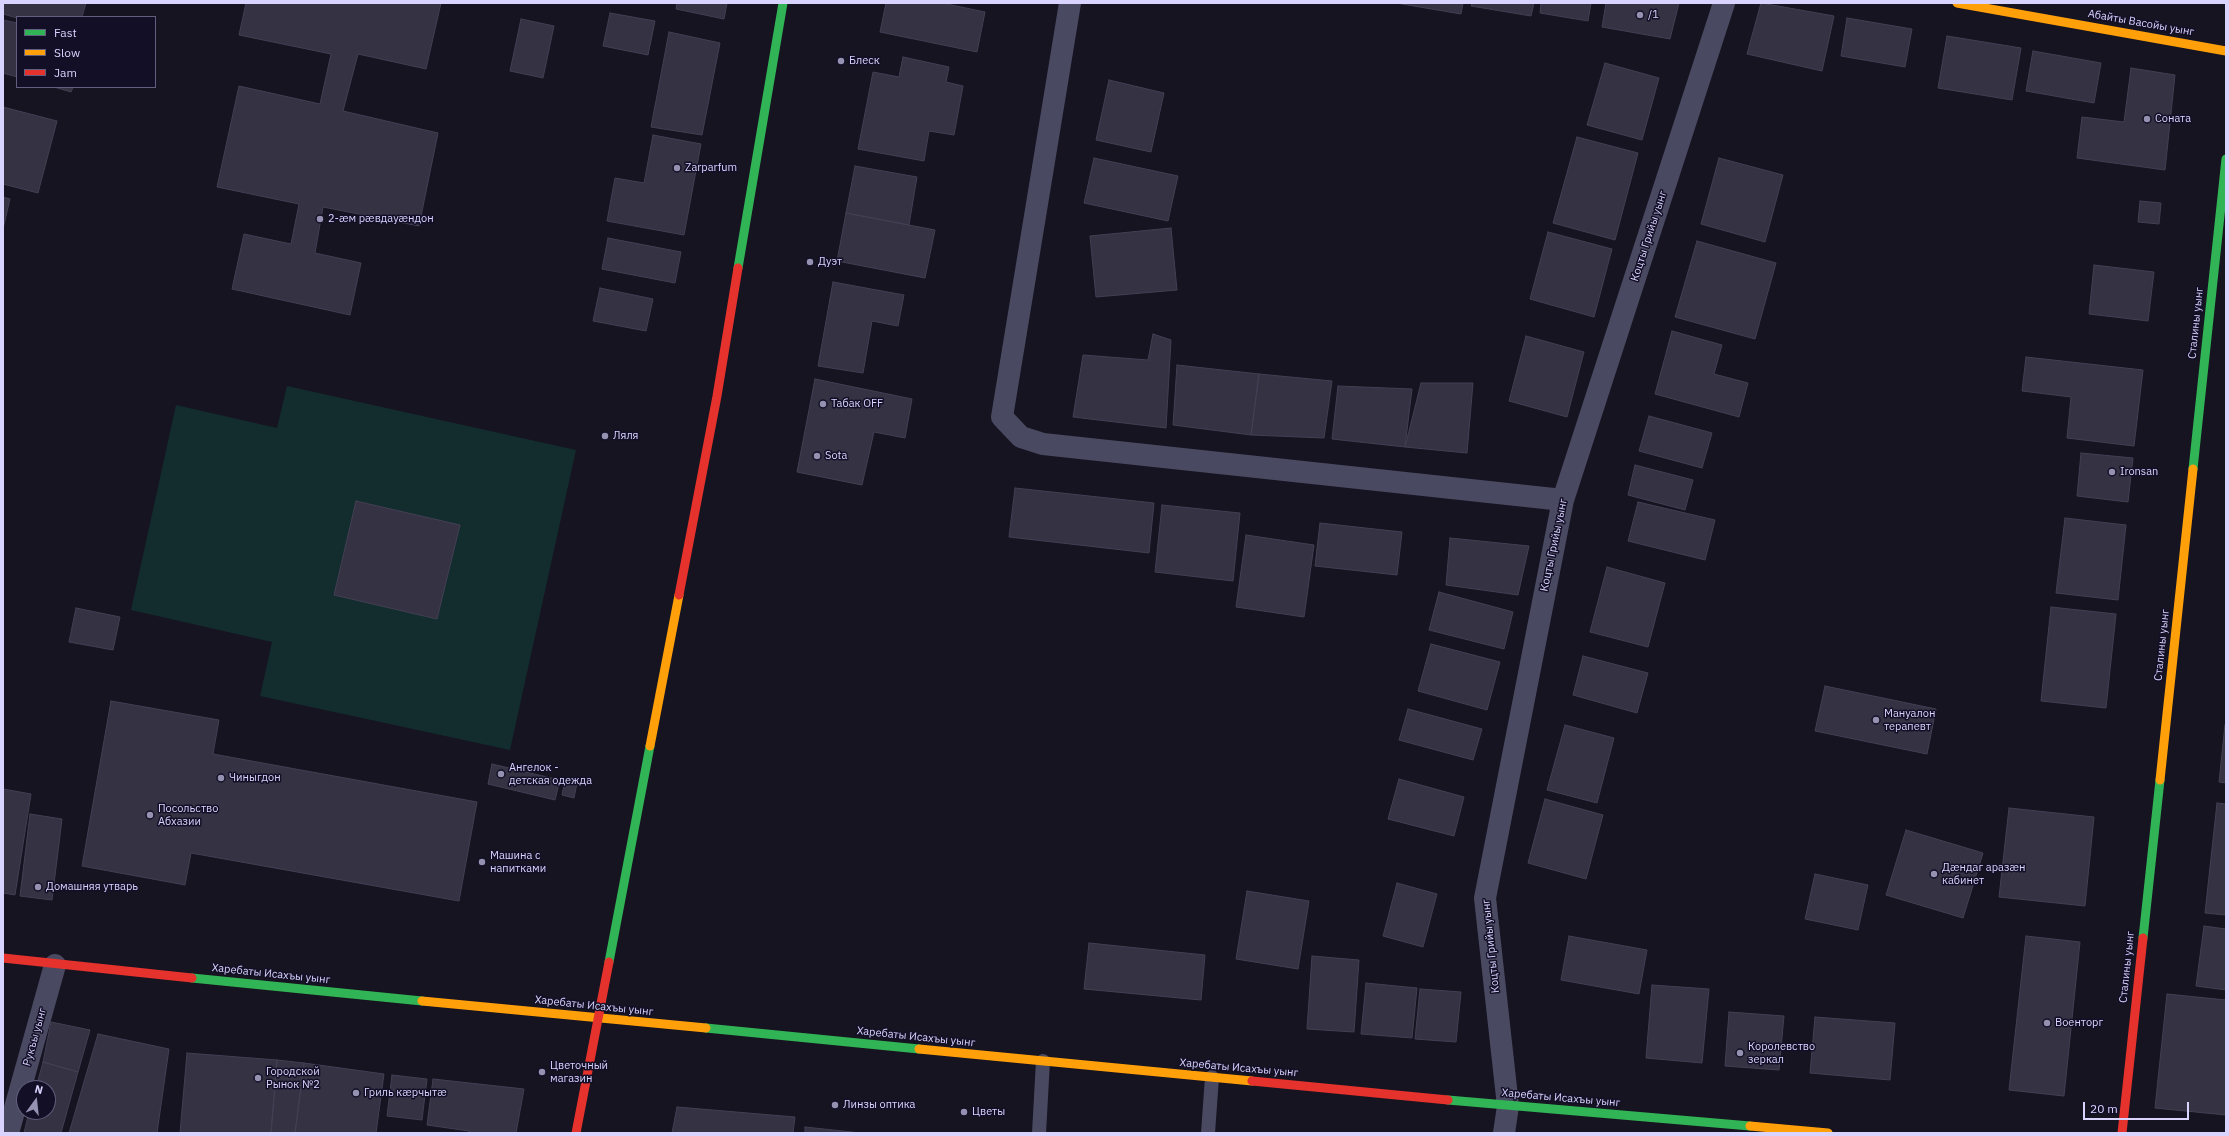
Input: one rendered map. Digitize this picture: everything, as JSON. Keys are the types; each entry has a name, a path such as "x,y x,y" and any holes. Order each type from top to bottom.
{"main road":[{"path":"576,1133 717,396 783,3"},
{"name":"Абайты Васойы уынг","path":"1957,3 2226,51"},
{"name":"Сталины уынг","path":"2122,1133 2226,159"},
{"name":"Харебаты Исахъы уынг","path":"3,958 55,965 1508,1106 1828,1133"}],"street":[{"path":"1070,3 1002,417 1021,437 1043,444 1563,500"},
{"name":"Коцты Грийы уынг","path":"1504,1133 1508,1106 1485,898 1563,500 1724,3"},
{"name":"Рукъы уынг","path":"8,1133 55,965"}],"lane":[{"path":"1039,1133 1044,1061"},
{"path":"1208,1133 1212,1077"}],"green space":[{"path":"287,386 576,450 510,750 260,696 272,642 131,610 176,405 277,428"}],"building":[{"path":"3,3 86,3 82,16 16,16 16,18 3,14"},
{"path":"246,3 441,3 426,69 358,54 343,111 438,133 419,226 323,207 315,253 361,263 350,315 232,289 244,234 291,244 299,204 217,187 239,86 320,104 331,54 239,35"},
{"path":"677,3 727,3 724,19 676,9"},
{"path":"886,3 942,3 985,12 977,52 880,32"},
{"path":"1396,3 1463,3 1461,14"},
{"path":"1472,3 1534,3 1531,16 1471,6"},
{"path":"1541,3 1591,3 1588,21 1540,13"},
{"name":"/1","path":"1606,3 1679,3 1670,39 1602,27"},
{"path":"1761,3 1834,16 1822,71 1747,54"},
{"path":"610,13 655,21 648,55 603,46"},
{"path":"1847,18 1912,29 1905,67 1841,56"},
{"path":"521,19 554,26 543,78 510,71"},
{"path":"3,20 16,23 16,77 3,73"},
{"path":"669,32 720,43 702,135 651,127"},
{"path":"1947,36 2021,48 2012,100 1938,88"},
{"path":"2033,51 2101,63 2094,103 2026,91"},
{"path":"903,57 949,67 946,82 963,86 954,135 929,131 924,161 858,149 873,72 899,77"},
{"path":"1605,63 1659,78 1642,140 1587,125"},
{"name":"Соната","path":"2131,68 2175,75 2165,170 2077,158 2082,117 2124,122"},
{"path":"1109,80 1164,93 1151,152 1096,140"},
{"path":"57,88 73,88 71,92"},
{"path":"3,107 57,121 38,193 3,184"},
{"path":"653,135 701,144 684,235 607,221 615,178 644,183"},
{"path":"1577,137 1638,153 1615,240 1553,223"},
{"path":"1094,158 1178,176 1168,221 1084,203"},
{"path":"1719,158 1783,175 1765,242 1701,224"},
{"path":"855,166 917,177 909,225 846,213"},
{"path":"3,197 10,199 3,229"},
{"path":"2140,201 2161,203 2159,224 2138,222"},
{"path":"846,213 935,230 925,278 837,261"},
{"path":"1171,228 1177,290 1096,297 1090,236"},
{"path":"1548,232 1612,249 1594,317 1530,299"},
{"path":"608,238 681,252 675,283 602,269"},
{"path":"1697,241 1776,263 1755,339 1675,317"},
{"path":"2094,265 2154,272 2148,321 2089,314"},
{"path":"833,282 904,295 898,326 872,321 863,373 818,366"},
{"path":"600,288 653,299 646,331 593,321"},
{"path":"1672,331 1722,345 1714,374 1748,383 1739,417 1655,394"},
{"path":"1153,334 1171,340 1166,428 1073,417 1083,355 1148,360"},
{"path":"1526,336 1584,352 1567,417 1509,401"},
{"path":"2026,357 2143,370 2134,446 2067,438 2071,397 2022,391"},
{"path":"1177,365 1259,374 1251,435 1173,425"},
{"path":"1259,374 1332,381 1324,438 1251,435"},
{"path":"815,379 912,399 905,438 874,432 862,485 797,472"},
{"path":"1421,383 1473,383 1467,453 1405,447"},
{"path":"1338,386 1412,389 1405,447 1332,439"},
{"path":"1649,416 1712,433 1702,468 1639,451"},
{"path":"2081,453 2133,458 2128,502 2077,496"},
{"path":"1635,465 1693,480 1685,510 1628,495"},
{"path":"1015,488 1154,503 1149,553 1009,537"},
{"path":"356,501 460,525 437,619 334,595"},
{"path":"1638,502 1715,520 1705,560 1628,541"},
{"path":"1162,505 1240,513 1233,581 1155,572"},
{"path":"2065,518 2126,525 2118,600 2056,593"},
{"path":"1320,523 1402,532 1397,575 1315,566"},
{"path":"1246,535 1314,545 1304,617 1236,607"},
{"path":"1450,538 1529,546 1518,595 1446,585"},
{"path":"1607,567 1665,583 1648,647 1590,632"},
{"path":"1439,592 1513,612 1504,649 1429,630"},
{"path":"2051,607 2116,614 2106,708 2041,701"},
{"path":"76,608 120,617 113,650 69,642"},
{"path":"1431,644 1500,662 1487,710 1418,691"},
{"path":"1583,656 1648,673 1637,713 1573,695"},
{"name":"Мануалон терапевт","path":"1825,686 1936,709 1927,754 1815,731"},
{"name":"Чиныгдон","path":"111,701 219,720 213,754 477,802 459,901 191,853 185,885 82,866"},
{"path":"1408,709 1482,729 1473,760 1399,740"},
{"path":"1565,725 1614,738 1597,803 1547,790"},
{"path":"2226,725 2226,783 2219,782"},
{"path":"492,764 560,780 555,800 488,784"},
{"path":"1399,779 1464,797 1454,836 1388,819"},
{"path":"565,780 577,783 574,798 562,795"},
{"path":"3,789 31,794 15,895 3,893"},
{"path":"1545,799 1603,815 1586,879 1528,863"},
{"path":"2217,803 2226,804 2226,915 2205,913"},
{"path":"2009,808 2094,817 2085,906 1999,897"},
{"path":"30,814 62,819 52,900 20,896"},
{"name":"Дæндаг аразæн кабинет","path":"1906,830 1983,853 1963,918 1886,895"},
{"path":"1815,874 1868,885 1858,930 1805,919"},
{"path":"1397,883 1437,894 1423,947 1383,936"},
{"path":"1247,891 1309,901 1298,969 1236,959"},
{"path":"2204,926 2226,929 2226,990 2196,986"},
{"path":"1569,936 1647,950 1639,994 1561,980"},
{"path":"2026,936 2080,942 2064,1096 2009,1090"},
{"path":"1089,943 1205,955 1201,1000 1084,989"},
{"path":"1312,956 1359,960 1354,1032 1307,1029"},
{"path":"1366,983 1417,988 1412,1038 1361,1034"},
{"path":"1652,985 1709,989 1702,1063 1646,1058"},
{"path":"1420,989 1461,992 1456,1042 1415,1039"},
{"path":"2167,994 2226,1000 2226,1115 2155,1108"},
{"path":"1729,1012 1784,1016 1779,1070 1725,1066"},
{"path":"1815,1017 1895,1023 1890,1080 1810,1073"},
{"path":"51,1022 90,1030 78,1072 43,1062"},
{"path":"98,1034 169,1049 157,1133 69,1133"},
{"path":"187,1053 277,1060 271,1133 180,1133"},
{"path":"277,1060 304,1063 295,1133 271,1133"},
{"path":"43,1062 78,1072 61,1133 24,1133 27,1120 56,1120 56,1080 38,1080"},
{"path":"304,1063 384,1074 376,1133 295,1133"},
{"path":"392,1075 427,1079 422,1120 387,1116"},
{"path":"433,1079 524,1089 516,1133 469,1133 469,1131 427,1125"},
{"path":"677,1107 795,1117 793,1133 672,1133"},
{"path":"805,1127 861,1133 805,1133"}],"traffic: fast":[{"path":"738,268 783,3"},
{"path":"2193,469 2226,159"},
{"path":"609,962 650,746"},
{"path":"2143,938 2160,780"},
{"path":"192,978 422,1001"},
{"path":"706,1028 919,1049"},
{"path":"1448,1100 1750,1126"}],"traffic: slow":[{"path":"1957,3 2226,51"},
{"path":"2160,780 2193,469"},
{"path":"650,746 679,595"},
{"path":"422,1001 706,1028"},
{"path":"919,1049 1252,1081"},
{"path":"1750,1126 1828,1133"}],"traffic: jam":[{"path":"679,595 717,396 738,268"},
{"path":"2122,1133 2143,938"},
{"path":"3,958 192,978"},
{"path":"576,1133 609,962"},
{"path":"1252,1081 1448,1100"}],"place":[{"name":"/1","path":"1640,15"},
{"name":"Блеск","path":"841,61"},
{"name":"Соната","path":"2147,119"},
{"name":"Zarparfum","path":"677,168"},
{"name":"2-æм рӕвдауӕндон","path":"320,219"},
{"name":"Дуэт","path":"810,262"},
{"name":"Табак OFF","path":"823,404"},
{"name":"Ляля","path":"605,436"},
{"name":"Sota","path":"817,456"},
{"name":"Ironsan","path":"2112,472"},
{"name":"Мануалон терапевт","path":"1876,720"},
{"name":"Ангелок - детская одежда","path":"501,774"},
{"name":"Чиныгдон","path":"221,778"},
{"name":"Посольство Абхазии","path":"150,815"},
{"name":"Машина с напитками","path":"482,862"},
{"name":"Дæндаг аразæн кабинет","path":"1934,874"},
{"name":"Домашняя утварь","path":"38,887"},
{"name":"Военторг","path":"2047,1023"},
{"name":"Королевство зеркал","path":"1740,1053"},
{"name":"Цветочный магазин","path":"542,1072"},
{"name":"Городской Рынок №2","path":"258,1078"},
{"name":"Гриль кæрчытæ","path":"356,1093"},
{"name":"Линзы оптика","path":"835,1105"},
{"name":"Цветы","path":"964,1112"}]}
